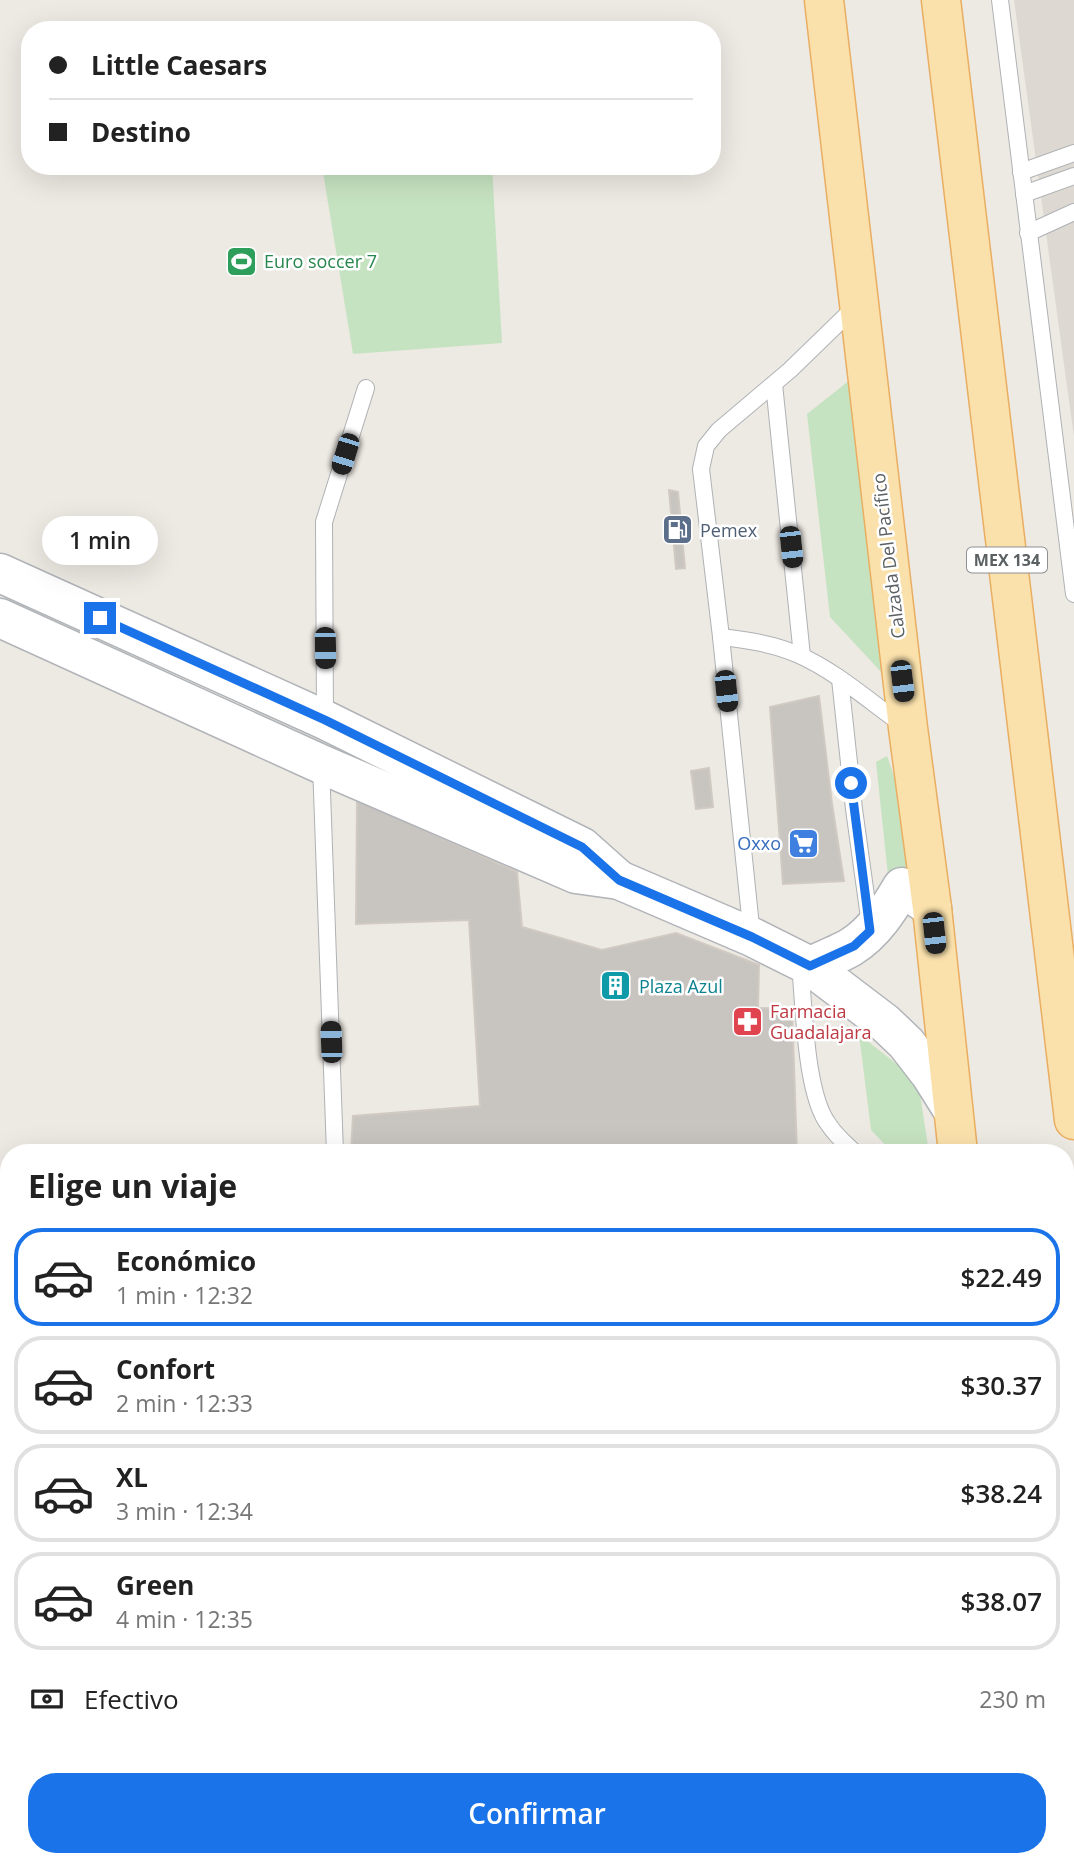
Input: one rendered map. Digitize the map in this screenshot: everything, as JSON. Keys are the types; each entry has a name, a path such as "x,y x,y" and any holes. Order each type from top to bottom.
{"main road":[{"name":"Calzada Del Pacífico","path":"824,0 908,728 932,908 957,1144"},
{"name":"MEX 134","path":"941,0 1074,1120"},
{"path":"0,573 325,720 582,847 619,880"},
{"path":"0,618 321,764 576,874 619,880 752,937 805,963 885,1023 906,1043 925,1066 952,1109"},
{"path":"805,963 854,946 889,909 902,887 932,908"}],"lane":[{"path":"1000,0 1074,594"},
{"path":"1021,173 1074,153"},
{"path":"1024,194 1074,176"},
{"path":"1028,233 1074,212"},
{"path":"752,937 701,470 706,446 719,430 774,384 858,304"},
{"path":"774,384 802,656"},
{"path":"325,720 324,522 366,387"},
{"path":"721,637 748,640 802,656 840,679 908,728"},
{"path":"840,679 870,931"},
{"path":"321,764 335,1144"},
{"path":"805,963 810,1071 827,1124 846,1144"}],"shaded area":[{"path":"1014,0 1074,0 1074,437"}],"green space":[{"path":"323,175 493,175 502,343 353,354"},
{"path":"855,376 883,674 830,617 807,414"},
{"path":"887,756 908,816 907,872 889,885 876,762"},
{"path":"846,1024 918,1081 928,1144 884,1144 871,1130 860,1042"}],"building":[{"name":"Pemex","path":"669,490 678,492 685,568 676,569"},
{"path":"819,696 844,881 783,884 770,707"},
{"path":"709,768 713,807 696,809 691,771"},
{"name":"Plaza Azul","path":"357,799 517,872 522,927 602,950 676,933 759,965 758,1008 792,1009 797,1144 351,1144 353,1116 480,1106 469,920 356,924"}],"place":[{"name":"Euro soccer 7","path":"241,261"},
{"name":"Pemex","path":"677,530"},
{"name":"Oxxo","path":"804,843"},
{"name":"Plaza Azul","path":"616,986"},
{"name":"Farmacia Guadalajara","path":"747,1021"}],"route":[{"path":"100,618 325,720 582,847 619,880 752,937 810,966 854,946 870,931 851,783"}]}
